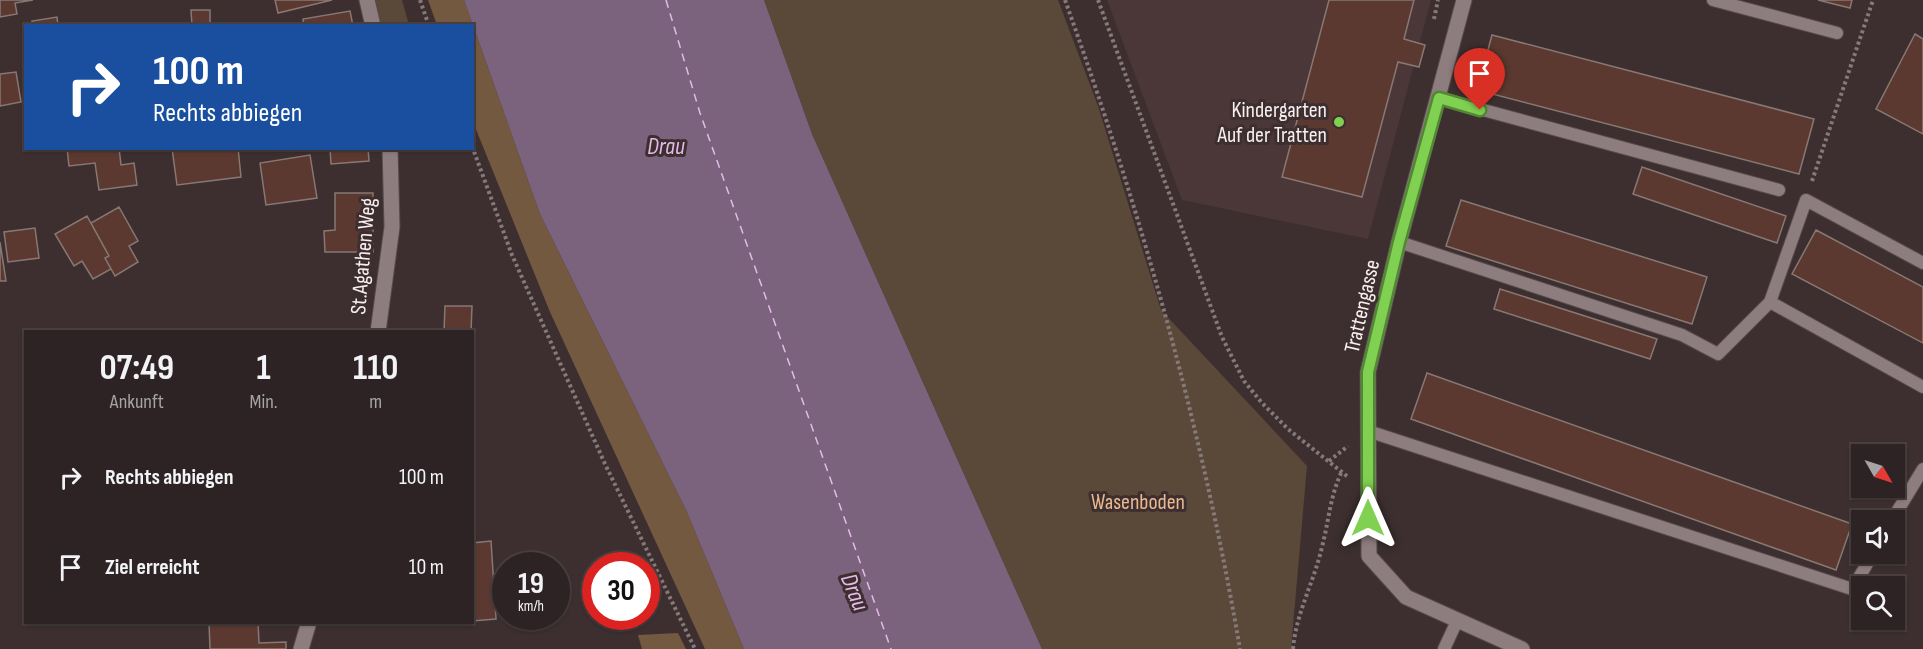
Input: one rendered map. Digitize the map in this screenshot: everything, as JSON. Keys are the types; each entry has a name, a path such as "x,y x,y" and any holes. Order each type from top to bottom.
{"street":[{"path":"367,0 373,24"},
{"name":"Trattengasse","path":"1464,0 1399,242 1368,372 1369,556 1406,597 1522,649"},
{"name":"St.Agathen Weg","path":"378,330 392,227 390,150"},
{"path":"301,649 308,624"}],"lane":[{"path":"1713,0 1837,33"},
{"path":"1439,98 1779,190"},
{"path":"1399,242 1682,335 1718,354 1770,302 1806,200 1923,263"},
{"path":"1770,302 1923,387"},
{"path":"1368,431 1852,589 1867,564"},
{"path":"1898,510 1923,468"},
{"path":"1444,649 1457,621"}],"path":[{"path":"420,0 428,24"},
{"path":"1065,0 1111,127 1176,348 1221,540 1240,649"},
{"path":"1098,0 1222,337 1244,381 1288,429 1342,471 1368,500"},
{"path":"1806,200 1873,0"},
{"path":"473,150 512,255 605,464 695,649"},
{"path":"1293,649 1303,601 1322,549 1332,492 1342,471"}],"shaded area":[{"path":"428,0 464,0 473,24 437,24"},
{"path":"1107,0 1431,0 1368,239 1182,200"},
{"path":"474,28 540,214 686,510 744,649 705,649 550,312 474,124"},
{"path":"678,633 686,649 642,649 638,635"}],"green space":[{"path":"374,0 402,0 409,24 381,24"},
{"name":"Wasenboden","path":"764,0 1058,0 1098,106 1161,310 1307,466 1291,649 1042,649 812,134"}],"water":[{"name":"Drau","path":"464,0 764,0 812,134 1042,649 744,649 686,510 540,214"}],"building":[{"path":"0,0 33,0 15,3 17,14 0,17"},
{"path":"275,0 332,0 278,13"},
{"name":"Kindergarten Auf der Tratten","path":"1329,0 1414,0 1404,39 1425,45 1419,67 1398,62 1362,197 1282,177"},
{"path":"1818,0 1852,0 1850,8"},
{"path":"191,10 210,10 210,24 192,24"},
{"path":"350,11 353,24 304,24 303,19"},
{"path":"57,17 58,24 33,24 32,21"},
{"path":"1915,34 1923,39 1923,134 1876,109"},
{"path":"1492,35 1814,119 1799,174 1477,90"},
{"path":"16,72 21,102 0,106 0,74"},
{"path":"67,150 119,150 121,165 134,163 137,185 99,190 95,163 69,166"},
{"path":"172,150 238,150 241,177 177,185"},
{"path":"330,150 368,150 369,161 331,164"},
{"path":"310,155 317,198 266,205 260,163"},
{"path":"1642,167 1786,216 1777,243 1633,194"},
{"path":"335,193 373,193 373,252 325,252 324,231 335,230"},
{"path":"1461,200 1707,277 1692,324 1446,246"},
{"path":"119,207 138,241 129,246 138,262 115,276 105,258 109,256 91,223"},
{"path":"87,216 109,256 105,258 111,269 93,279 82,261 74,266 55,234"},
{"path":"35,228 39,258 8,262 4,232"},
{"path":"1816,230 1923,287 1923,343 1792,274"},
{"path":"0,242 6,281 0,281"},
{"path":"1500,289 1657,339 1650,359 1494,309"},
{"path":"445,306 472,306 471,330 444,330"},
{"path":"1427,373 1851,524 1851,527 1836,570 1411,419"},
{"path":"491,541 492,619 474,621 474,543"},
{"path":"209,624 258,624 259,643 286,642 286,649 210,649"}],"ferry route":[{"path":"666,0 700,113 891,649"}],"place":[{"name":"Kindergarten Auf der Tratten","path":"1339,122"}],"route":[{"path":"1368,518 1368,372 1399,242 1439,98 1480,110"}]}
